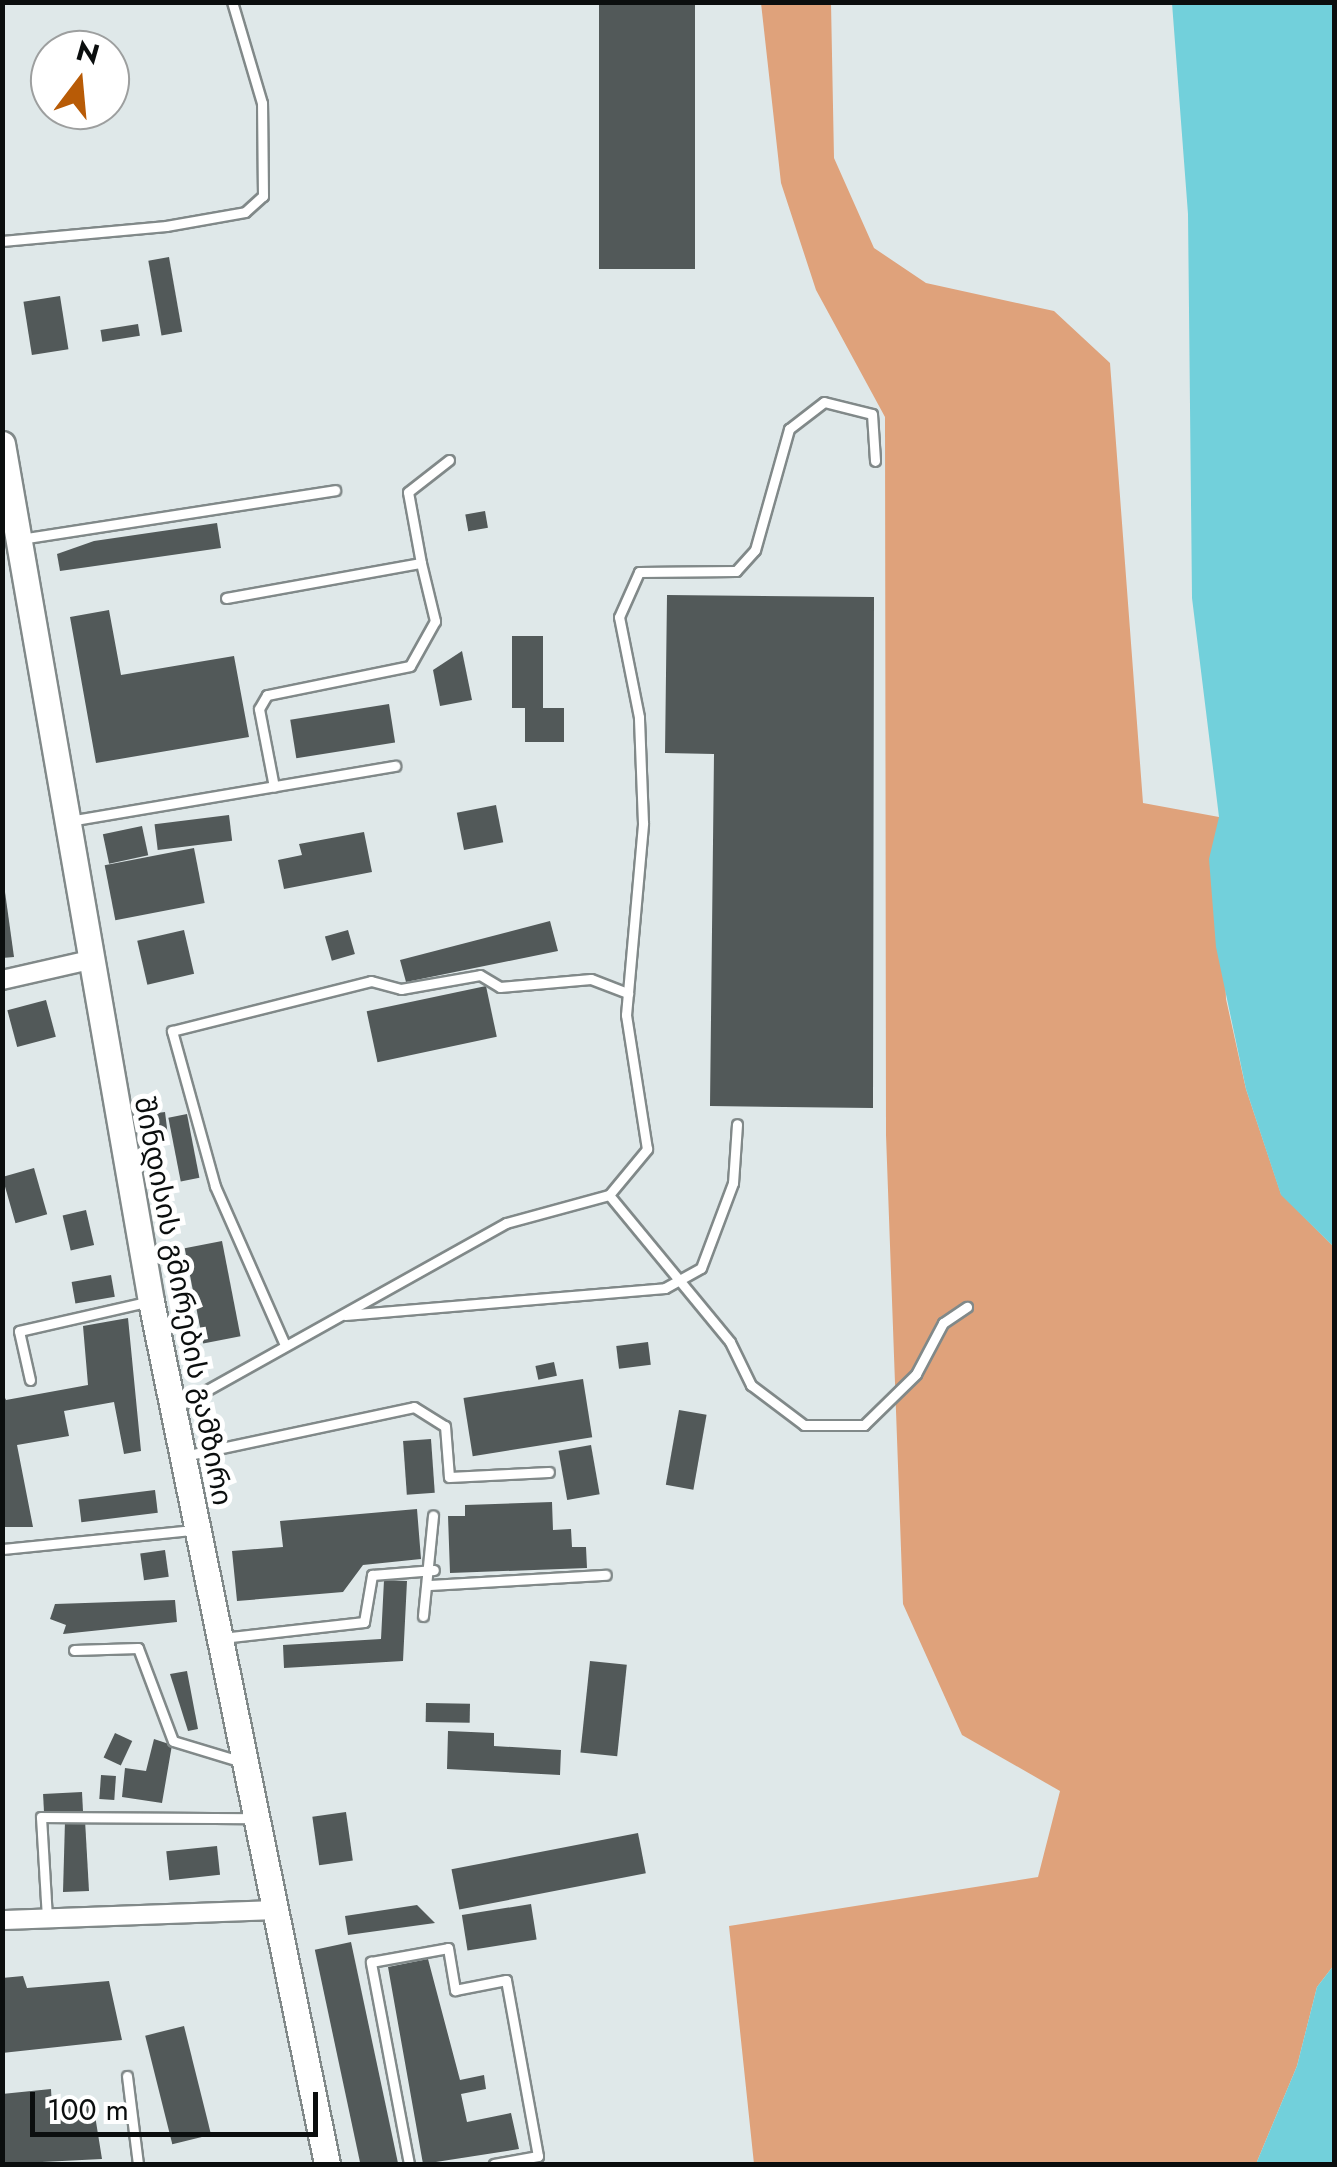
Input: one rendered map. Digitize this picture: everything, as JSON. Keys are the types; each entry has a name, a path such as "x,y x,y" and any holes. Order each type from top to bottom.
{"main road":[{"name":"შინდისის გმირების გამზირი","path":"2,444 172,1409 274,1910 321,2164"}],"street":[{"path":"2,980 90,960"},
{"path":"2,1920 274,1910"}],"lane":[{"path":"2,241 166,226 245,212 264,196 262,103 232,2"},
{"path":"172,1409 506,1223 609,1195 646,1149 628,994 643,823 639,716 619,617 639,572 736,571 755,550 788,429 824,402 872,414 875,461"},
{"path":"274,786 259,709 267,695 410,666 434,621 408,492 449,460"},
{"path":"17,539 335,490"},
{"path":"226,598 422,563"},
{"path":"66,822 395,766"},
{"path":"286,1345 216,1186 172,1030 371,981 401,989 480,975 500,987 591,979 628,994"},
{"path":"338,1316 680,1280 702,1268 733,1182 737,1124"},
{"path":"609,1195 680,1280 750,1385 804,1425 864,1424 916,1374 943,1323 967,1308"},
{"path":"30,1380 19,1331 152,1301"},
{"path":"181,1456 414,1407 445,1426 449,1477 550,1472"},
{"path":"423,1616 434,1570 433,1515"},
{"path":"2,1549 195,1530"},
{"path":"219,1639 364,1622 372,1575 434,1570"},
{"path":"430,1585 606,1576"},
{"path":"74,1650 138,1648 173,1740 244,1763"},
{"path":"46,1918 42,1817 256,1819"},
{"path":"409,2164 371,1962 448,1948 455,1990 506,1980 538,2156 494,2164"},
{"path":"126,2076 138,2164"}],"shaded area":[{"path":"761,3 831,3 834,158 874,248 926,283 1054,311 1110,363 1143,803 1219,817 1226,999 1246,1089 1281,1194 1334,1247 1334,1965 1317,1987 1297,2066 1256,2164 754,2164 729,1926 1038,1877 1060,1791 962,1735 903,1604 886,1135 885,417 816,290 781,183"}],"water":[{"path":"1172,3 1334,3 1334,1247 1281,1195 1246,1089 1216,947 1209,859 1219,817 1192,598 1188,214"},
{"path":"1334,1965 1334,2164 1256,2164 1297,2066 1317,1987"}],"building":[{"path":"599,2 695,2 695,269 599,269"},
{"path":"169,257 182,332 162,335 148,261"},
{"path":"60,296 68,349 32,355 23,302"},
{"path":"138,324 140,336 102,342 100,330"},
{"path":"485,511 488,528 468,531 465,514"},
{"path":"217,523 221,548 60,571 57,554 94,541"},
{"path":"667,595 874,597 873,1108 710,1106 714,754 665,753"},
{"path":"109,610 121,675 234,656 249,737 96,763 70,617"},
{"path":"512,636 543,636 543,708 564,708 564,742 525,742 525,708 512,708"},
{"path":"462,651 472,700 440,706 433,670"},
{"path":"389,704 395,743 296,758 290,720"},
{"path":"496,805 503,842 464,850 457,813"},
{"path":"229,815 232,841 158,850 155,824"},
{"path":"142,826 148,855 109,864 103,834"},
{"path":"364,832 372,872 284,889 278,860 302,855 299,844"},
{"path":"194,848 205,903 115,920 105,865"},
{"path":"5,892 14,957 2,958 2,893"},
{"path":"550,921 558,951 406,982 400,960"},
{"path":"184,930 194,974 147,985 137,941"},
{"path":"348,930 355,954 332,961 325,937"},
{"path":"486,986 497,1037 377,1062 367,1011"},
{"path":"46,1000 56,1037 17,1047 7,1010"},
{"path":"165,1112 168,1135 144,1138 141,1115"},
{"path":"187,1114 199,1178 181,1181 168,1118"},
{"path":"34,1168 47,1214 16,1223 2,1177"},
{"path":"86,1210 94,1245 71,1250 63,1215"},
{"path":"222,1241 241,1336 203,1343 185,1248"},
{"path":"111,1275 115,1297 75,1304 72,1282"},
{"path":"128,1318 141,1451 124,1454 114,1402 64,1411 69,1436 17,1445 33,1527 2,1527 2,1392 6,1400 88,1385 83,1326"},
{"path":"648,1342 651,1365 619,1369 616,1346"},
{"path":"554,1362 557,1376 538,1380 535,1366"},
{"path":"583,1379 592,1437 473,1456 463,1398"},
{"path":"679,1410 707,1415 693,1490 666,1485"},
{"path":"431,1439 435,1493 407,1495 403,1441"},
{"path":"591,1445 600,1494 567,1500 559,1451"},
{"path":"155,1490 158,1513 81,1522 79,1499"},
{"path":"552,1502 553,1530 571,1529 572,1547 586,1547 587,1568 450,1573 448,1516 465,1516 465,1505"},
{"path":"417,1509 421,1559 363,1565 343,1592 237,1601 232,1551 283,1547 280,1521"},
{"path":"165,1550 169,1577 144,1580 140,1553"},
{"path":"384,1580 407,1581 403,1661 284,1668 283,1645 381,1639"},
{"path":"175,1600 177,1622 63,1634 66,1625 50,1619 55,1604"},
{"path":"590,1661 627,1665 617,1756 580,1752"},
{"path":"187,1671 198,1729 188,1731 170,1674"},
{"path":"426,1703 470,1704 470,1723 426,1722"},
{"path":"448,1731 494,1733 494,1746 561,1750 560,1775 447,1769"},
{"path":"115,1733 132,1741 121,1766 104,1757"},
{"path":"154,1739 172,1745 162,1803 122,1797 125,1768 146,1771"},
{"path":"101,1775 116,1776 114,1800 99,1799"},
{"path":"82,1792 83,1812 44,1814 43,1794"},
{"path":"346,1812 353,1861 319,1865 312,1817"},
{"path":"85,1820 89,1891 63,1892 65,1821"},
{"path":"638,1833 646,1873 459,1910 451,1869"},
{"path":"217,1846 220,1875 169,1880 166,1851"},
{"path":"531,1904 537,1940 467,1951 462,1915"},
{"path":"417,1905 435,1923 348,1935 345,1916"},
{"path":"351,1942 398,2164 360,2164 315,1950"},
{"path":"428,1959 460,2080 484,2075 486,2089 461,2094 467,2122 511,2113 519,2149 423,2164 388,1967"},
{"path":"23,1976 27,1988 109,1981 122,2040 2,2053 2,1978"},
{"path":"184,2026 211,2135 172,2144 145,2036"},
{"path":"51,2089 52,2108 93,2103 102,2159 2,2164 2,2094"}]}
